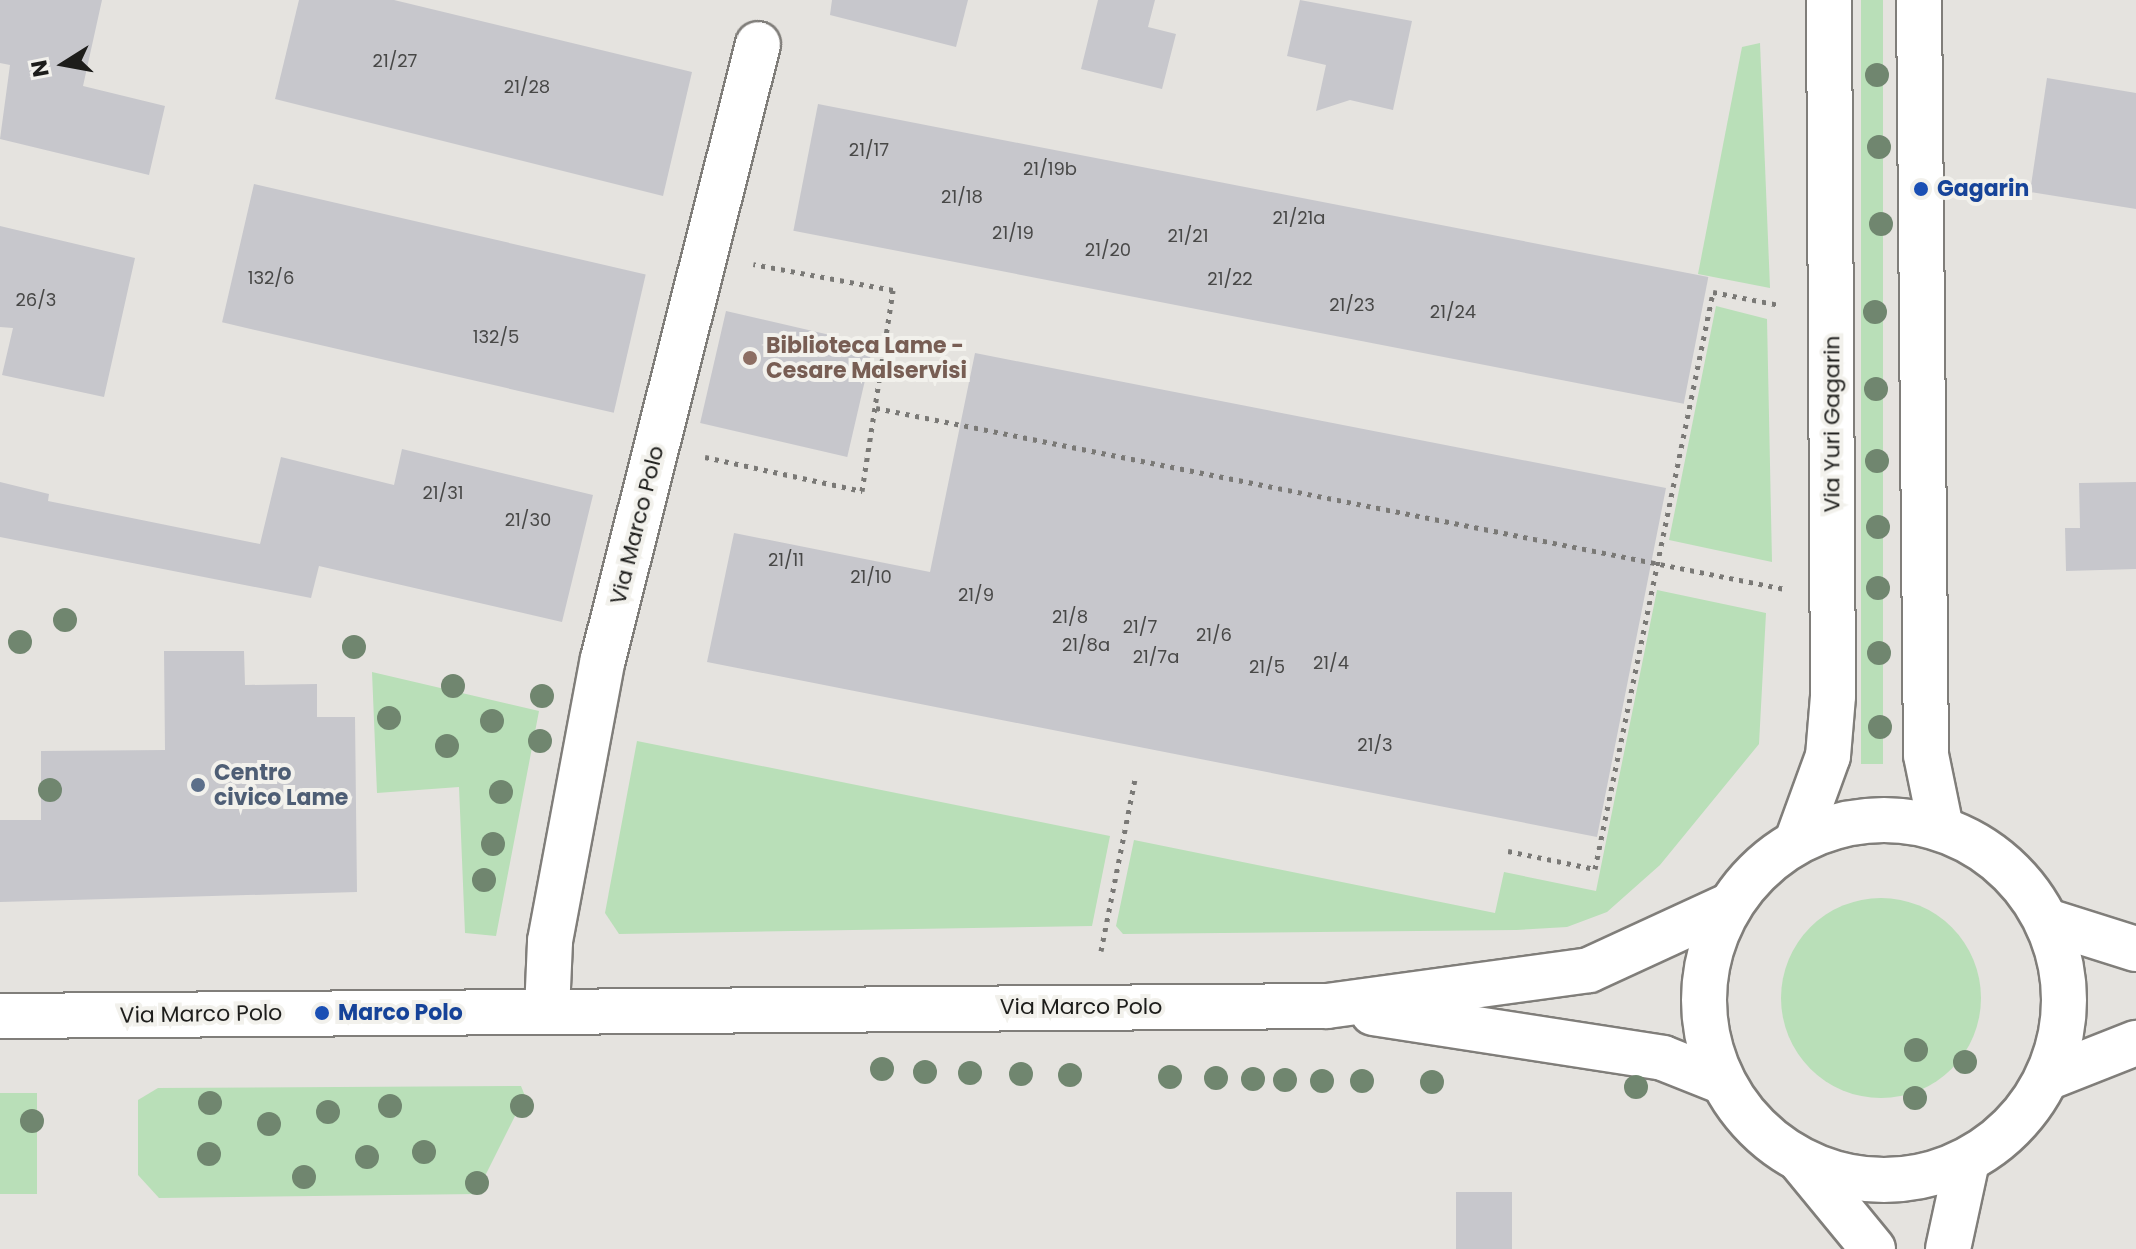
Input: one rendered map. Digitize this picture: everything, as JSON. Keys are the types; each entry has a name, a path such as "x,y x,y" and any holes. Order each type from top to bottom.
{"main road":[{"name":"Via Yuri Gagarin","path":"1797,841 1828,756 1833,708 1829,0"},
{"path":"1919,0 1925,711 1928,783 1941,828"},
{"name":"Via Marco Polo","path":"547,1011 550,941 603,659 758,44"},
{"path":"1800,1160 1844,1176 1890,1181 1967,1161 2022,1117 2047,1078 2064,992 2047,921 2008,868 1941,828 1865,820 1797,841 1754,873 1730,905 1703,995 1723,1082 1750,1121 1800,1160 1873,1249"},
{"name":"Via Marco Polo","path":"0,1016 1327,1006 1589,970 1730,905"},
{"path":"2047,921 2136,949"},
{"name":"Via Marco Polo","path":"1327,1006 1663,1058 1723,1082"},
{"path":"2047,1078 2136,1043"},
{"path":"1948,1249 1967,1161"}],"path":[{"path":"657,446 862,491 893,290 705,255"},
{"path":"1508,851 1595,869 1713,292 1779,305"},
{"path":"876,408 1786,589"},
{"path":"1101,951 1135,780"}],"green space":[{"path":"1861,0 1883,0 1883,764 1861,764"},
{"path":"1760,43 1770,288 1698,274 1742,47"},
{"path":"1716,306 1767,319 1772,562 1669,540"},
{"path":"1657,590 1766,613 1759,744 1660,865 1607,912 1567,927 1516,930 1123,934 1116,926 1134,840 1495,913 1504,872 1596,891"},
{"path":"372,672 539,711 496,936 465,933 459,787 377,793"},
{"path":"637,741 1110,836 1092,926 619,934 605,913"},
{"path":"1881,898 1919,906 1952,927 1973,960 1981,998 1973,1036 1952,1069 1919,1090 1881,1098 1843,1090 1810,1069 1789,1036 1781,998 1789,960 1810,927 1843,906"},
{"path":"521,1086 525,1096 476,1194 159,1198 138,1175 138,1100 158,1088"},
{"path":"0,1093 37,1093 37,1194 0,1194"}],"building":[{"path":"0,0 102,0 83,86 165,106 149,175 0,139 10,65 0,63"},
{"path":"299,0 394,0 692,72 663,196 275,99"},
{"path":"832,0 968,0 956,47 830,15"},
{"path":"1098,0 1155,0 1148,27 1176,34 1162,89 1081,69"},
{"path":"1300,0 1412,21 1393,110 1350,100 1316,111 1326,65 1287,56"},
{"path":"2047,78 2136,93 2136,209 2030,192"},
{"path":"818,104 1708,277 1684,404 793,231"},
{"path":"254,184 646,274 614,413 222,322"},
{"path":"0,226 135,258 104,397 2,375 13,328 0,327"},
{"path":"726,311 873,345 847,457 700,423"},
{"path":"975,353 1666,488 1597,837 707,662 734,533 930,572"},
{"path":"402,449 593,495 562,622 319,566 311,598 0,537 0,482 49,494 48,501 260,544 281,457 394,485"},
{"path":"2136,482 2136,569 2066,571 2065,528 2080,528 2079,483"},
{"name":"Centro civico Lame","path":"164,651 244,651 245,685 317,684 317,717 355,717 357,892 0,902 0,820 41,820 41,751 165,750"},
{"path":"1456,1192 1512,1192 1512,1249 1456,1249"}],"place":[{"name":"Gagarin","path":"1921,189"},
{"name":"Biblioteca Lame - Cesare Malservisi","path":"750,358"},
{"name":"Centro civico Lame","path":"198,785"},
{"name":"Marco Polo","path":"322,1013"}]}
